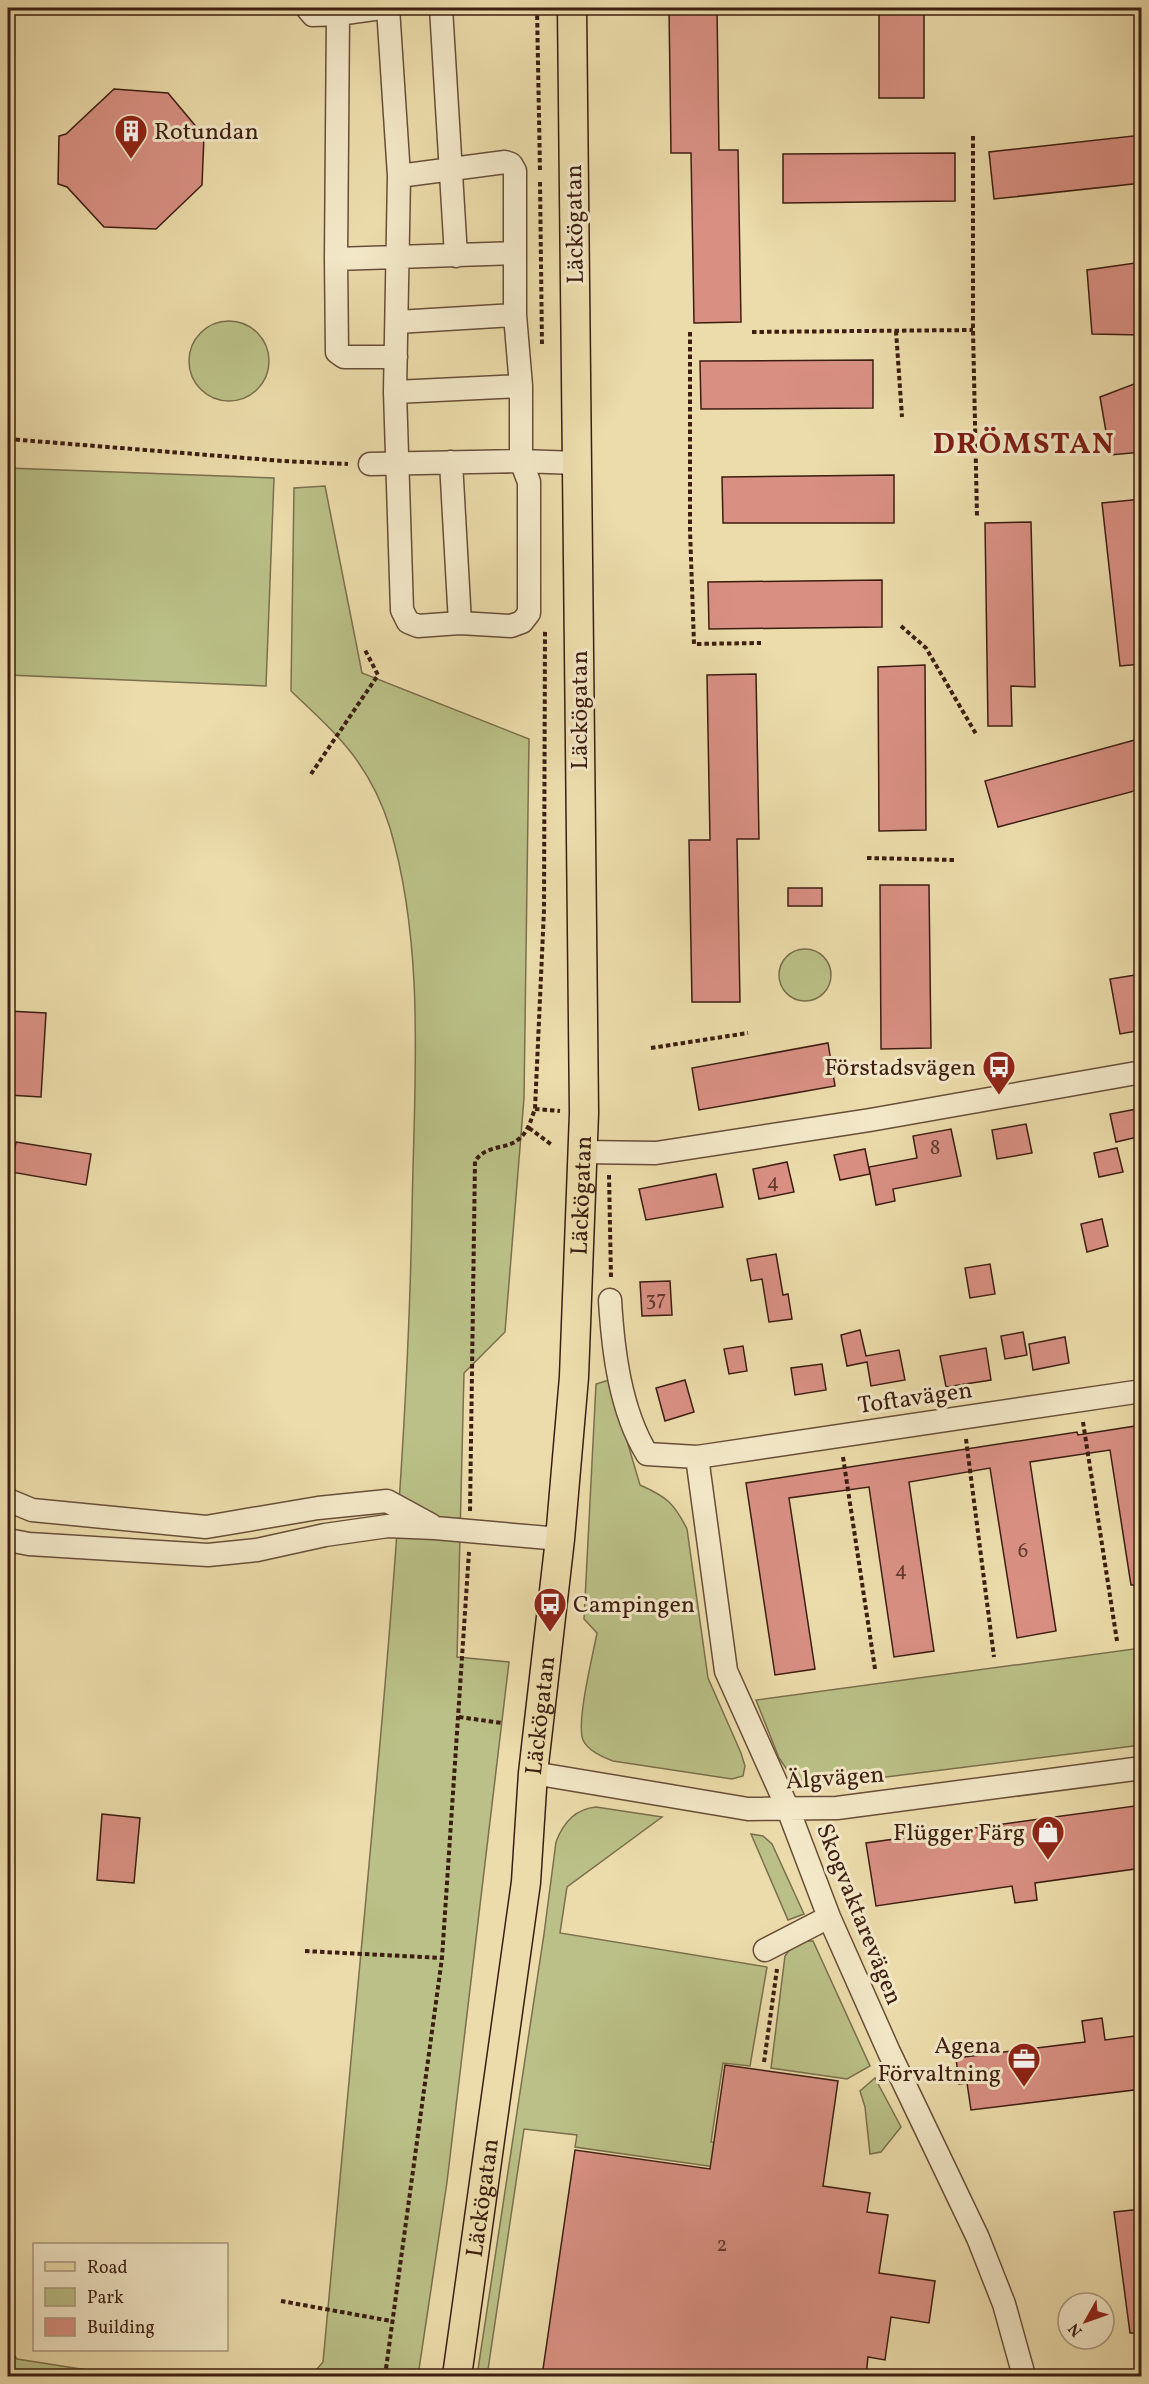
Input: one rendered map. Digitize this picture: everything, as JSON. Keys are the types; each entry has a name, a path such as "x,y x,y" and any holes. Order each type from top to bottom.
{"main road":[{"name":"Läckögatan","path":"457,2376 526,1881 533,1773 560,1539 574,1377 583,1152 572,8"}],"street":[{"path":"307,8 313,15 381,8"},
{"path":"388,8 399,176 395,392 402,610 408,622 418,626 460,623 511,626 522,622 529,613 529,482 521,461 521,386 515,315 515,171 511,164 505,162 399,176"},
{"path":"441,8 456,256"},
{"path":"338,14 337,352 344,357 396,357"},
{"path":"336,259 514,253"},
{"path":"397,322 515,315"},
{"path":"395,392 521,386"},
{"path":"370,465 397,462 577,463"},
{"path":"451,462 460,623"},
{"path":"583,1152 656,1153 870,1120 1142,1072"},
{"path":"610,1300 613,1342 635,1435 647,1454 697,1457"},
{"name":"Toftavägen","path":"697,1457 1142,1391"},
{"name":"Skogvaktarevägen","path":"697,1457 726,1671 788,1809 829,1917 889,2052 978,2238 1004,2304 1024,2376"},
{"path":"8,1500 32,1510 206,1527 318,1508 387,1501 435,1528"},
{"path":"8,1540 29,1544 208,1555 257,1550 325,1535 388,1527 435,1528 470,1533 560,1539"},
{"name":"Älgvägen","path":"533,1773 748,1809 788,1809 837,1808 1142,1768"},
{"path":"772,1946 829,1917"}],"path":[{"path":"537,8 543,358"},
{"path":"974,136 973,330 977,516"},
{"path":"752,332 973,330"},
{"path":"896,331 902,417"},
{"path":"690,332 690,530 694,644 761,643"},
{"path":"8,438 283,461 370,465"},
{"path":"385,2376 442,1958 470,1533 475,1161 483,1151 519,1140 529,1128 535,1109 544,910 545,625"},
{"path":"901,626 926,648 976,734"},
{"path":"311,774 378,675 365,650"},
{"path":"867,858 954,860"},
{"path":"651,1048 748,1033"},
{"path":"529,1128 552,1145"},
{"path":"1080,1400 1117,1641"},
{"path":"963,1418 994,1657"},
{"path":"840,1436 875,1669"},
{"path":"459,1717 502,1723"},
{"path":"764,2062 772,1946"},
{"path":"305,1951 442,1958"},
{"path":"281,2301 391,2321"}],"green space":[{"path":"229,321 244,324 257,333 266,346 269,361 266,376 257,389 244,398 229,401 214,398 201,389 192,376 189,361 192,346 201,333 214,324"},
{"path":"8,468 274,478 266,686 8,675"},
{"path":"325,486 362,673 529,739 524,1098 505,1332 464,1373 457,1657 509,1662 447,2182 418,2376 311,2376 323,2362 390,1621 402,1458 410,1295 415,1068 413,970 409,922 390,828 373,786 351,752 291,691 294,488"},
{"path":"805,949 815,951 823,957 829,965 831,975 829,985 823,993 815,999 805,1001 795,999 787,993 781,985 779,975 781,965 787,957 795,951"},
{"path":"609,1380 640,1485 669,1502 687,1529 708,1678 741,1753 745,1766 743,1776 732,1779 613,1761 592,1750 583,1740 581,1731 583,1704 597,1633 584,1619 596,1384"},
{"path":"1141,1648 1141,1745 846,1782 794,1780 779,1758 756,1700"},
{"path":"596,1807 662,1817 567,1887 560,1933 767,1967 750,2066 723,2063 711,2142 747,2148 743,2171 575,2147 577,2135 524,2129 487,2376 477,2376 556,1842 562,1829 571,1818 582,1811"},
{"path":"751,1834 763,1836 772,1844 804,1914 788,1920"},
{"path":"807,1941 813,1941 870,2066 847,2079 771,2068 785,1956 790,1949"},
{"path":"875,2078 901,2127 881,2152 870,2154 865,2107 860,2091"},
{"path":"8,2347 17,2359 126,2376 8,2376"}],"building":[{"path":"669,8 717,8 719,150 738,150 741,322 694,323 691,153 671,153"},
{"path":"879,8 924,8 924,98 879,98"},
{"name":"Rotundan","path":"114,89 168,93 204,136 202,185 156,229 104,227 67,187 58,184 59,136 66,134"},
{"path":"1142,135 1142,183 994,199 989,152"},
{"path":"955,153 955,201 783,203 783,154"},
{"path":"1142,262 1142,335 1092,334 1087,270"},
{"path":"873,360 873,408 701,409 700,361"},
{"path":"1142,381 1142,452 1110,455 1100,397"},
{"path":"894,475 894,523 723,523 722,477"},
{"path":"1142,499 1142,664 1120,666 1102,503"},
{"path":"1031,522 1035,687 1011,686 1012,726 988,726 985,523"},
{"path":"882,580 882,627 709,629 708,582"},
{"path":"925,665 926,830 879,831 878,667"},
{"path":"756,674 759,839 737,839 740,1002 692,1002 689,840 710,840 707,675"},
{"path":"1142,738 1142,789 998,827 985,781"},
{"path":"880,885 929,885 931,1048 881,1049"},
{"path":"788,888 822,888 822,906 788,906"},
{"path":"1142,974 1142,1030 1120,1034 1110,979"},
{"path":"8,1011 46,1013 41,1097 8,1095"},
{"path":"828,1043 835,1086 699,1110 692,1068"},
{"path":"1142,1108 1142,1136 1116,1142 1110,1114"},
{"path":"1026,1124 1032,1153 997,1159 992,1130"},
{"path":"951,1129 961,1176 893,1189 895,1201 876,1205 869,1167 917,1158 913,1136"},
{"path":"16,1142 91,1154 86,1185 11,1172"},
{"path":"1117,1148 1123,1172 1099,1177 1094,1153"},
{"path":"865,1149 870,1174 840,1180 834,1155"},
{"path":"787,1162 794,1192 759,1199 753,1169"},
{"path":"716,1174 723,1207 646,1220 639,1189"},
{"path":"1102,1219 1108,1246 1087,1252 1081,1224"},
{"path":"776,1254 783,1295 788,1294 792,1319 769,1322 762,1279 751,1281 747,1259"},
{"path":"990,1264 995,1294 970,1298 965,1268"},
{"path":"670,1281 672,1315 642,1316 640,1282"},
{"path":"860,1330 866,1356 899,1350 905,1380 871,1386 867,1362 847,1366 841,1335"},
{"path":"1023,1332 1027,1355 1005,1359 1001,1336"},
{"path":"1065,1337 1069,1363 1033,1370 1029,1344"},
{"path":"743,1346 747,1371 729,1374 724,1349"},
{"path":"986,1348 991,1380 946,1387 940,1356"},
{"path":"822,1364 826,1390 795,1395 791,1368"},
{"path":"685,1380 694,1412 665,1421 656,1388"},
{"path":"1142,1425 1142,1585 1131,1585 1110,1450 1030,1462 1056,1631 1017,1638 990,1468 909,1482 934,1651 894,1657 869,1487 789,1498 815,1669 775,1675 746,1483 1077,1432 1078,1435"},
{"path":"1142,1805 1142,1868 1035,1883 1037,1900 1015,1903 1012,1886 876,1906 866,1843"},
{"path":"102,1814 140,1818 134,1883 97,1880"},
{"path":"1102,2018 1105,2040 1142,2035 1142,2089 971,2110 967,2083 959,2084 956,2058 1085,2042 1082,2021"},
{"path":"725,2065 838,2081 823,2186 870,2193 867,2212 888,2215 879,2273 935,2281 929,2323 891,2317 885,2360 868,2357 866,2376 542,2376 575,2150 710,2169"},
{"path":"1142,2209 1142,2333 1130,2333 1114,2212"}],"place":[{"name":"Rotundan","path":"131,160"},
{"name":"Förstadsvägen","path":"999,1096"},
{"name":"Campingen","path":"550,1633"},
{"name":"Flügger Färg","path":"1048,1861"},
{"name":"Agena Förvaltning","path":"1024,2088"}],"district":[{"name":"DRÖMSTAN","path":"1024,443"}]}
